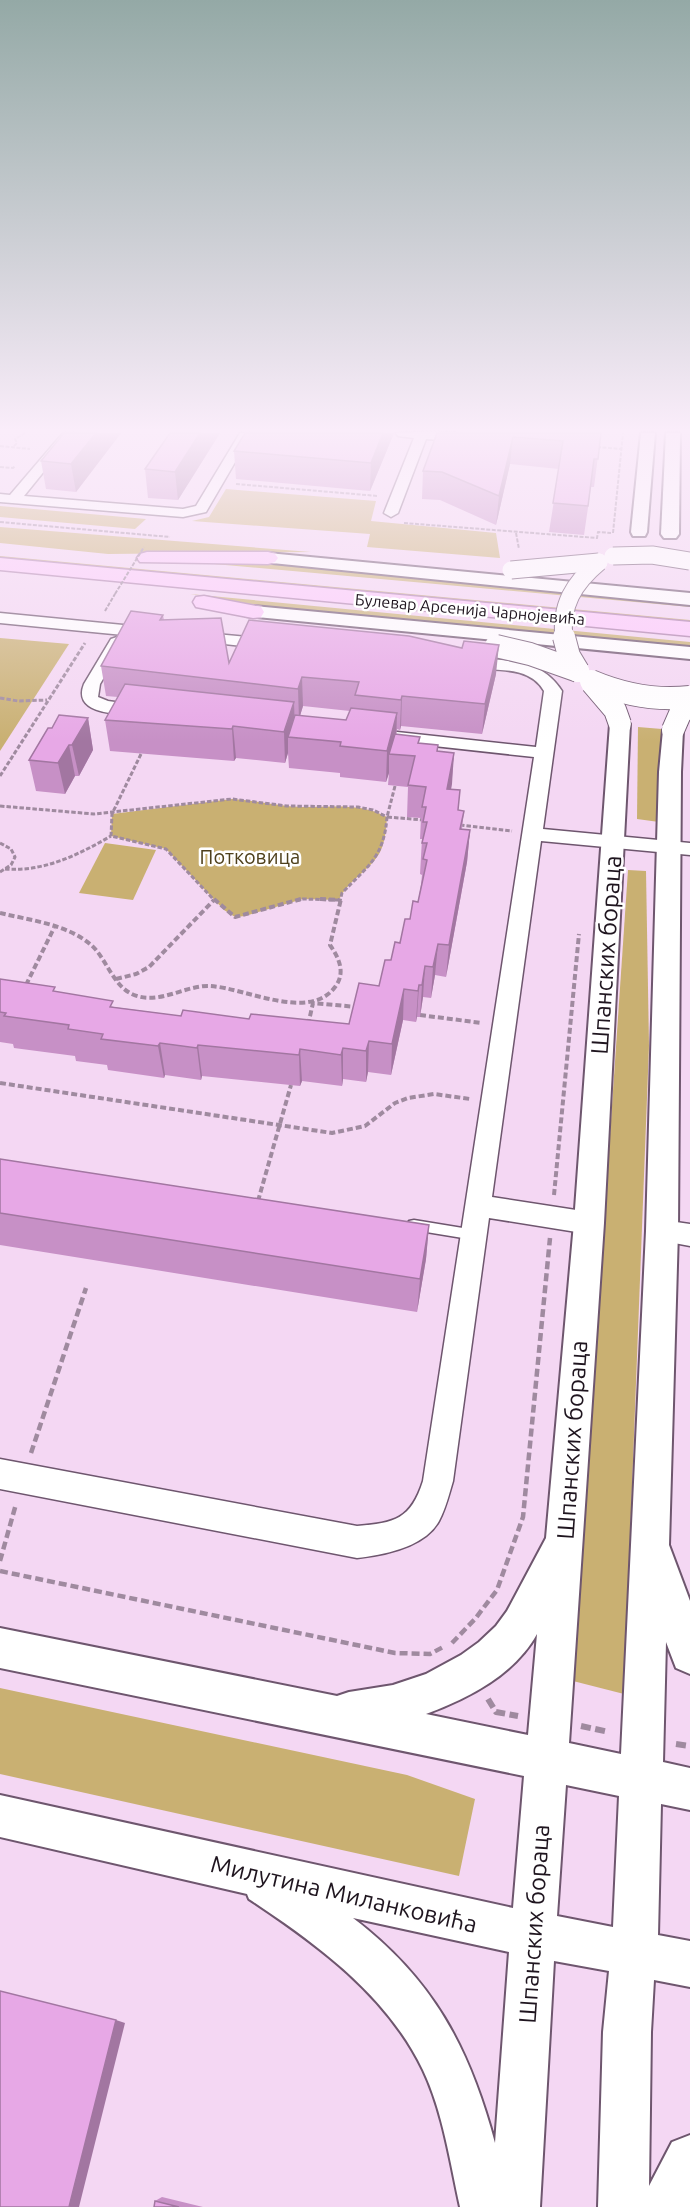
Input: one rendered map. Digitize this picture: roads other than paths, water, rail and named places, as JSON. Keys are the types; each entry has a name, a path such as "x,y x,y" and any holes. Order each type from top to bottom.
{"highway":[{"name":"Булевар Арсенија Чарнојевића","path":"0,550 70,564 690,629"},
{"path":"70,564 268,558"},
{"name":"Булевар Арсенија Чарнојевића","path":"0,564 70,564 690,614"},
{"path":"70,564 121,587 253,612"}],"street":[{"path":"606,559 627,546 636,536"},
{"path":"671,536 673,542 690,561"},
{"path":"268,558 334,557 512,570 646,554 673,556 690,561"},
{"name":"Булевар Арсенија Чарнојевића","path":"268,558 690,599"},
{"name":"Шпанских бораца","path":"515,2207 533,1933 589,1223 620,724 615,710 571,661 563,621 564,603 582,574 606,559"},
{"path":"253,612 302,627 496,646 530,654 584,676 615,692 632,697 668,699 690,697"},
{"name":"Булевар Арсенија Чарнојевића","path":"253,612 690,653"},
{"path":"0,618 289,646"},
{"path":"124,630 89,692 90,700 104,706 161,712"},
{"path":"11,1476 357,1542 374,1542 407,1531 428,1511 438,1481 554,691 550,681 524,669 453,662"},
{"path":"623,2207 627,2032 634,1954 649,1540 676,1233 679,848 673,730 680,714 690,704"},
{"path":"366,734 545,753"},
{"path":"534,834 679,848"},
{"path":"479,1206 589,1223"},
{"path":"323,1715 380,1709 427,1696 471,1672 511,1638 553,1563 565,1524"},
{"path":"649,1540 690,1654"},
{"path":"0,1648 690,1789"},
{"name":"Милутина Миланковића","path":"0,1816 474,1923 690,1964"},
{"path":"249,1872 320,1919 366,1957 414,2012 439,2052 459,2102 485,2207"},
{"path":"665,2207 690,2160"}],"lane":[{"path":"395,1222 475,1235"}],"park label":[{"name":"Потковица","path":"250,856"}]}
